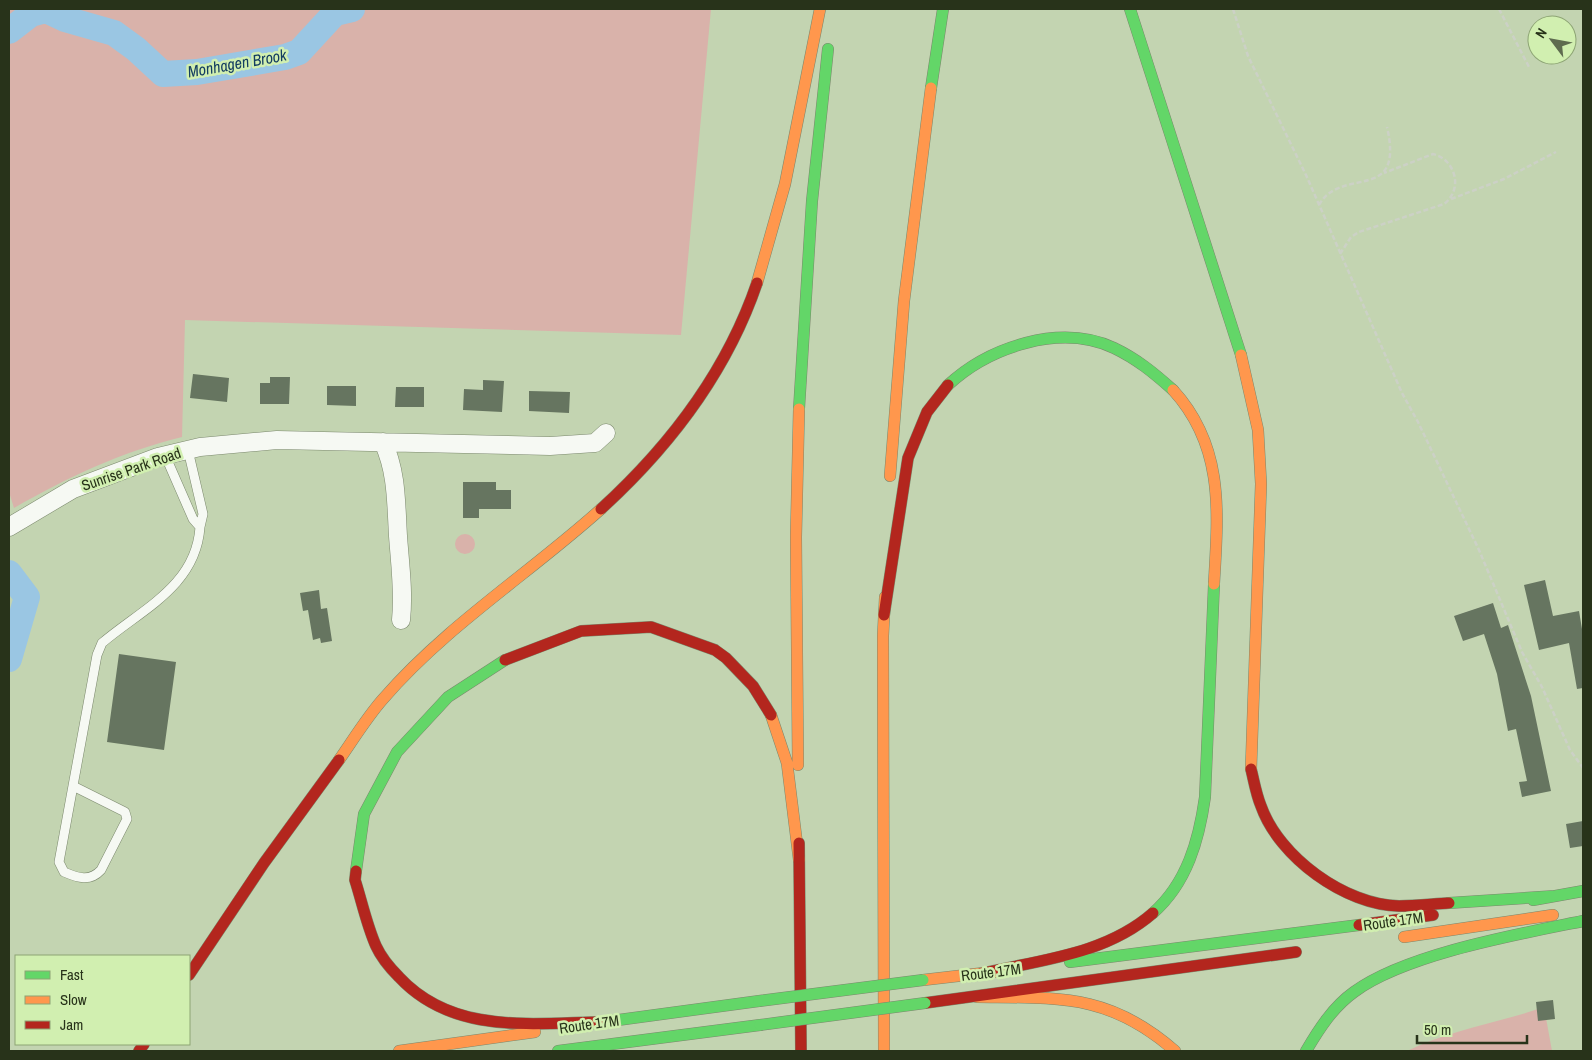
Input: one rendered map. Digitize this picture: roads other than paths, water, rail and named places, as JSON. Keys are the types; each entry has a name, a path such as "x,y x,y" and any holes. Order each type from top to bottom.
{"main road":[{"path":"190,974 264,863 365,721 383,699 442,644 613,498 659,451 698,401 734,338 756,288 766,257 780,202 820,9"},
{"path":"884,1051 882,868 884,615 889,496 895,397 908,258 928,100 943,9"},
{"path":"1130,9 1234,328 1247,373 1255,411 1261,484 1250,763 1261,808 1285,847 1300,863 1337,889 1357,898 1398,906 1555,896"},
{"path":"801,1051 796,537 799,424 812,201 829,33"},
{"path":"884,615 904,470 911,444 923,418 938,396 956,378 976,363 1015,345 1042,340 1069,339 1092,343 1130,356 1154,371 1178,393 1192,413 1210,452 1218,480 1205,796 1197,846 1188,869 1174,891 1146,919 1118,937 1095,947 979,974"},
{"path":"603,1022 490,1023 451,1013 413,991 396,976 382,956 368,930 356,892 354,868 356,842 365,809 385,770 402,746 422,722 467,682 492,666 545,640 601,626 629,624 669,629 708,646 727,658 754,686 768,709 779,733 786,759 799,860"},
{"name":"Route 17M","path":"398,1051 759,1001 1339,928 1583,891"},
{"name":"Route 17M","path":"1392,938 1583,910"},
{"path":"1306,1051 1317,1032 1333,1011 1354,992 1377,978 1466,948 1583,921"},
{"name":"Route 17M","path":"558,1051 977,997 1304,951"},
{"path":"977,997 1076,1000 1100,1005 1124,1013 1144,1024 1175,1051"},
{"path":"577,1051 598,1046"}],"street":[{"name":"Sunrise Park Road","path":"9,527 73,489 116,471 165,455 236,442 277,440 550,446 595,443 606,433"},
{"path":"384,442 392,460 396,488 403,598 401,620"}],"lane":[{"path":"73,786 125,812 127,819 101,870 95,876 88,878 64,872 58,862 97,655 102,643 170,590 186,571 194,556 199,544 203,514 188,450"},
{"path":"165,455 193,519 200,527"}],"waterway":[{"name":"Monhagen Brook","path":"9,31 31,14 46,10 65,19 114,33 136,49 163,74 197,72 285,57 299,52 335,13 352,9"},
{"path":"9,573 27,597 9,659"}]}
